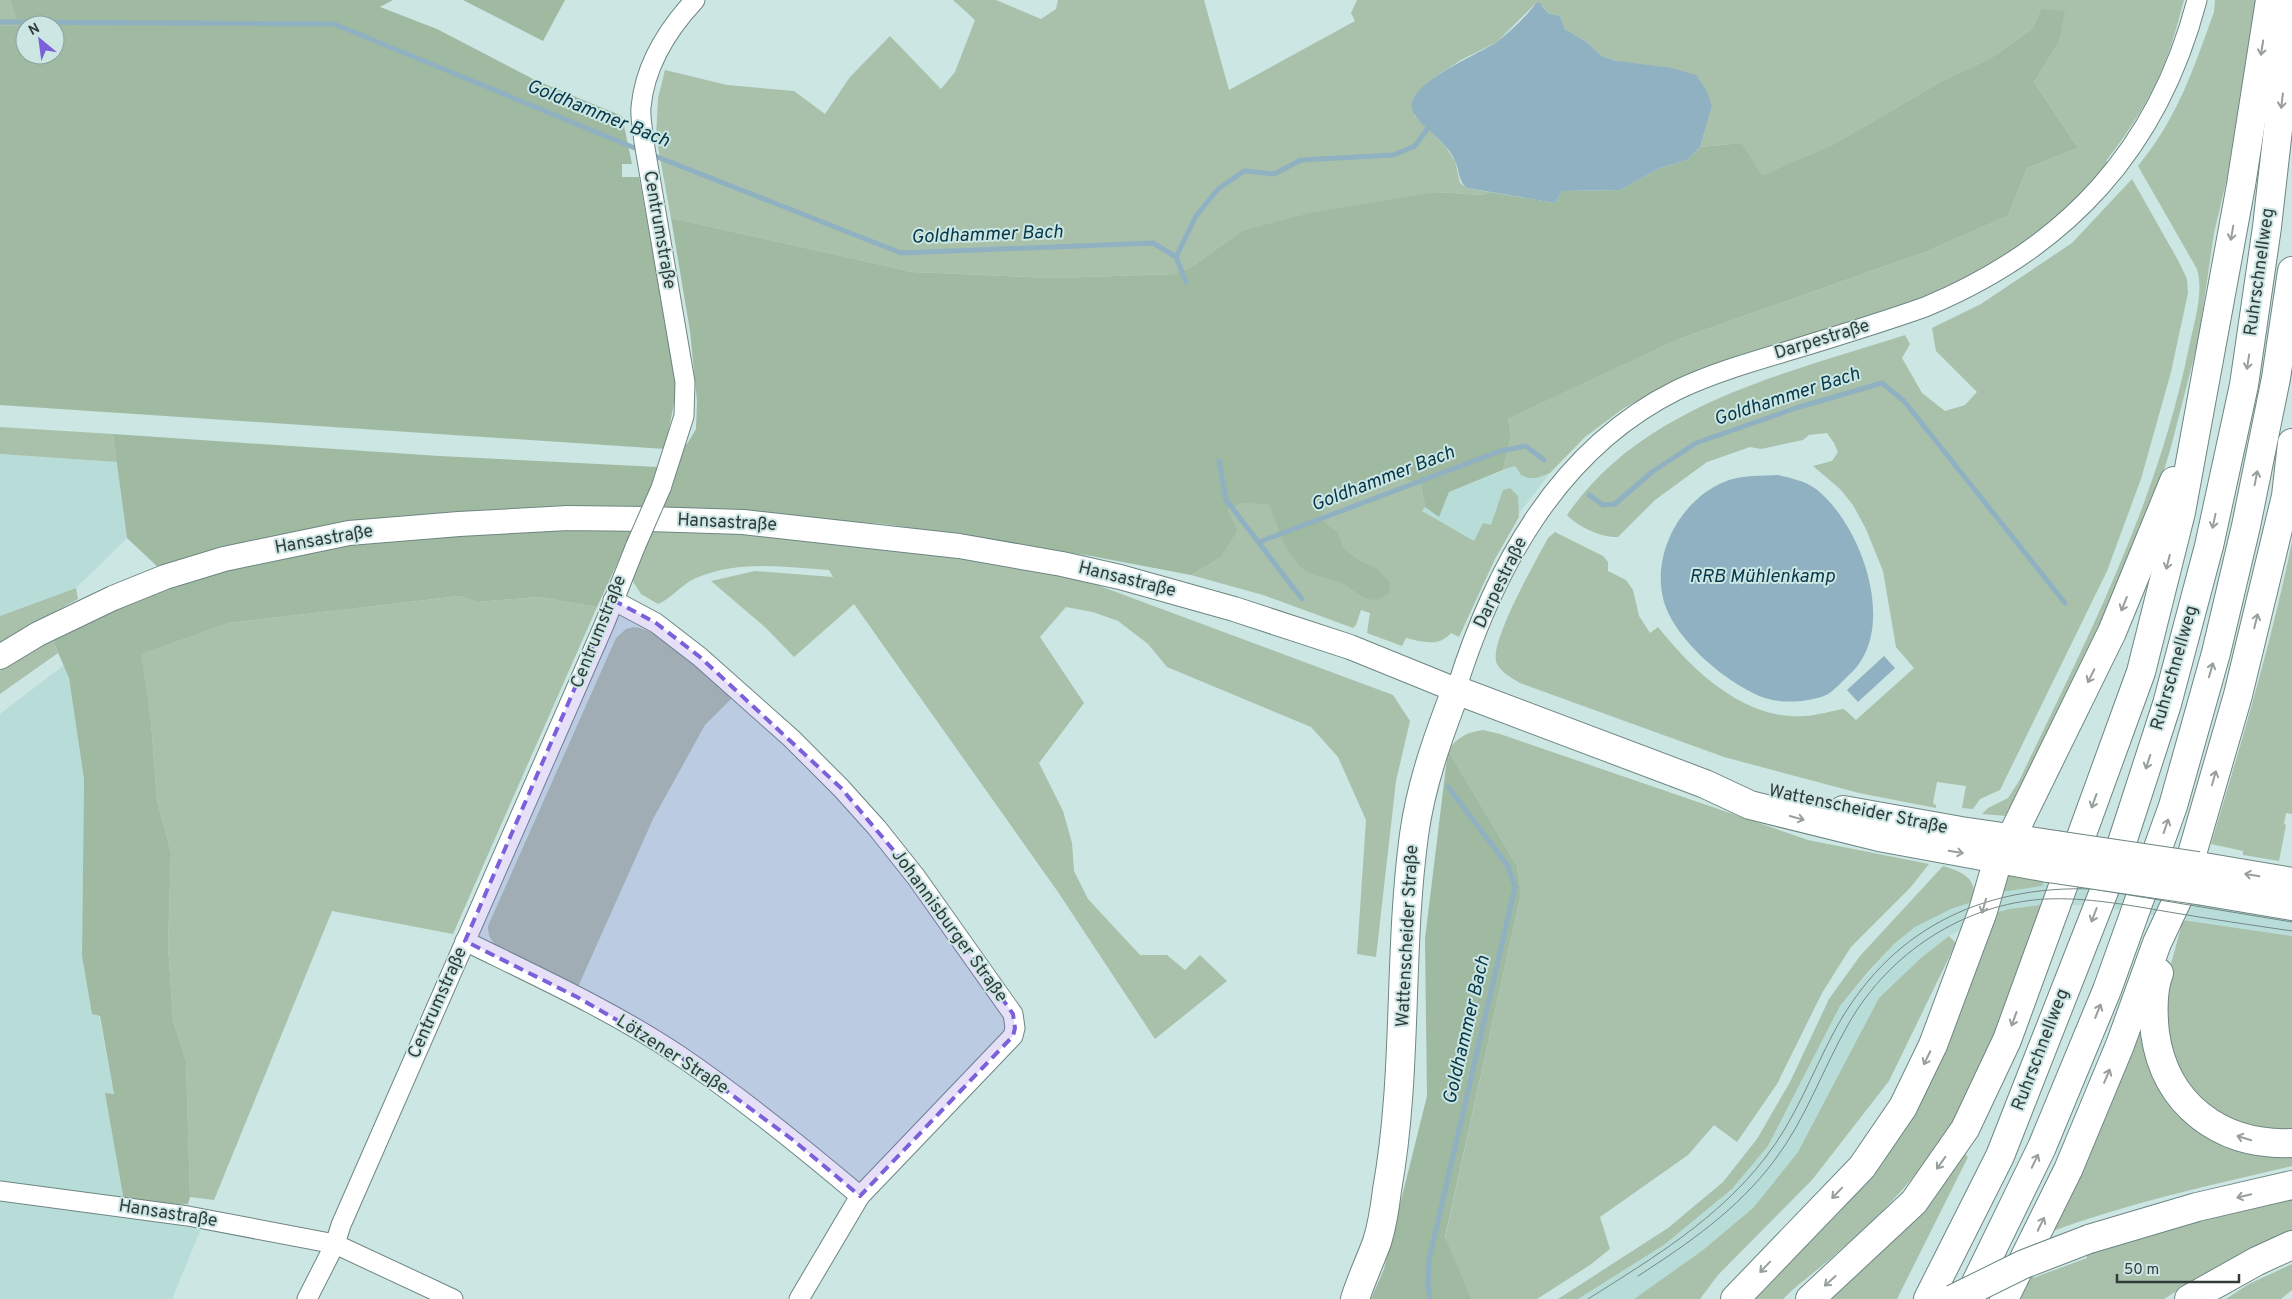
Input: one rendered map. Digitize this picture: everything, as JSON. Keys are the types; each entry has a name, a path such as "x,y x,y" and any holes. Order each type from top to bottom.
{"main road":[{"path":"1810,1299 1914,1202 1965,1129 2007,1040 2141,672 2181,512 2241,185 2270,0"},
{"name":"Ruhrschnellweg","path":"1928,1299 2000,1156 2117,858 2167,704 2209,546 2244,385 2257,307 2284,76 2290,0"},
{"name":"Ruhrschnellweg","path":"1968,1299 2049,1129 2107,990 2173,806 2216,653 2246,526 2276,378 2292,271"},
{"path":"1735,1299 1862,1167 1903,1106 1933,1045 2004,849 2112,632 2196,429"},
{"path":"2292,443 2289,489 2238,695 2198,884 2179,916 2156,979 2153,1017 2157,1046 2167,1076 2194,1112 2225,1131 2245,1139 2292,1143"},
{"name":"Wattenscheider Straße","path":"1355,1299 1377,1241 1388,1189 1399,1081 1404,999 1406,902 1414,834 1423,786 1436,741 1456,690 1705,784 1753,787 2004,849 2052,856 2198,884 2292,906"},
{"name":"Wattenscheider Straße","path":"2198,884 2292,882"},
{"path":"2004,1299 2068,1170 2120,1045 2157,943 2198,884"},
{"path":"1954,1299 2024,1264 2089,1239 2197,1207 2292,1185"},
{"path":"2189,1299 2257,1261 2292,1245"}],"street":[{"name":"Centrumstraße","path":"307,1299 335,1244 341,1225 661,488 684,416 685,390 640,108 650,66 661,43 695,0"},
{"name":"Darpestraße","path":"1456,690 1468,650 1518,544 1556,489 1591,451 1638,414 1677,390 1736,367 1900,316 1954,295 2001,270 2046,238 2065,223 2100,187 2146,126 2180,59 2197,0"},
{"name":"Hansastraße","path":"0,657 38,634 113,598 165,577 224,559 358,533 459,524 558,519 648,519 743,522 959,546 1062,564 1120,577 1234,609 1350,647 1456,690"},
{"name":"Johannisburger Straße","path":"613,600 656,623 700,657 784,732 841,788 877,828 916,877 1013,1014 1015,1028 1013,1036 860,1196 799,1299"},
{"name":"Lötzener Straße","path":"465,941 577,997 679,1056 793,1140 860,1196"},
{"name":"Hansastraße","path":"0,1191 188,1216 335,1244 453,1299"}],"highlighted area":[{"path":"613,600 656,623 700,657 841,788 916,877 1013,1014 1015,1028 1013,1036 860,1196 793,1140 679,1056 577,997 465,941"}],"shaded area":[{"path":"0,454 117,462 127,538 76,588 0,616"},
{"path":"1515,466 1521,475 1537,478 1550,473 1514,520 1451,633 1442,641 1433,643 1422,511 1425,507 1439,516 1449,492"},
{"path":"64,665 69,678 84,779 82,956 92,1013 99,1016 114,1094 105,1093 125,1207 205,1219 172,1299 0,1299 0,714"},
{"path":"2046,874 2292,913 2292,936 2099,907 2062,904 2002,910 1966,927 1949,936 1922,957 1834,1085 1798,1152 1753,1208 1703,1250 1634,1299 1578,1299 1664,1245 1732,1189 1768,1146 1840,1006 1894,944 1915,927 1951,909 1995,893 2041,886"}],"green space":[{"path":"0,0 10,0 16,15 15,26 0,26"},
{"path":"10,0 393,0 380,7 437,29 535,80 622,116 632,164 622,164 622,177 639,177 677,388 665,449 0,405 0,26 15,26 15,65 65,65 65,15 15,15"},
{"path":"463,0 565,0 543,41"},
{"path":"953,0 996,0 1041,19 1056,9 1058,0 1204,0 1229,90 1355,21 1351,13 1357,0 2184,0 2170,47 2159,75 2139,113 2106,161 2109,163 2072,203 2032,236 1988,266 1940,292 1676,380 1624,408 1585,437 1550,473 1537,478 1528,478 1521,475 1515,466 1503,470 1511,436 1508,419 1679,339 1925,252 2008,216 2027,168 2078,148 2034,82 2058,44 2041,9 2032,29 1991,58 1944,80 1832,145 1762,177 1742,143 1700,147 1712,107 1617,61 1602,56 1585,41 1565,29 1560,16 1548,13 1543,6 1536,3 1497,42 1461,60 1435,77 1414,115 1445,146 1455,161 1460,183 1467,188 1489,192 1484,195 1437,192 1241,231 1193,266 1174,274 1054,278 913,272 671,218 656,136 658,98 665,70 727,85 794,91 825,114 850,77 890,36 941,89 955,72 975,20"},
{"path":"2215,0 2262,0 2243,110 2214,233 2201,322 2203,322 2171,447 2154,503 2124,579 2007,816 1982,814 1988,808 2008,798 2019,781 2070,675 2118,570 2139,516 2175,405 2198,308 2199,279 2197,269 2138,166 2164,129 2183,92 2214,12"},
{"path":"2041,9 2065,11 2058,44 2034,82 2078,148 2027,168 2008,216 1925,252 1679,339 1508,419 1511,436 1503,470 1449,492 1439,517 1425,507 1421,484 1409,481 1398,473 1323,503 1320,519 1338,533 1344,549 1358,560 1376,568 1389,581 1390,591 1377,600 1364,597 1336,580 1312,574 1303,569 1291,556 1269,504 1243,503 1228,510 1237,531 1220,558 1191,575 1091,556 885,524 662,508 684,444 687,444 696,429 697,401 690,331 671,218 913,272 1054,278 1174,274 1193,266 1241,231 1314,212 1437,192 1484,195 1489,192 1555,203 1562,191 1620,190 1660,168 1687,160 1700,147 1742,143 1762,176 1832,145 1944,80 1991,58 2032,29"},
{"path":"2132,179 2187,279 2188,293 2171,372 2141,479 2107,571 2000,790 1980,799 1973,809 1962,808 1966,786 1937,782 1933,803 1936,805 1936,808 1859,793 1724,757 1520,683 1507,675 1499,667 1496,654 1506,621 1524,582 1548,538 1555,532 1603,556 1608,562 1608,571 1626,580 1633,590 1639,616 1650,633 1658,627 1687,660 1722,690 1742,702 1762,710 1784,715 1806,716 1844,709 1856,720 1914,668 1896,647 1883,571 1866,529 1853,505 1840,489 1813,466 1832,461 1838,452 1827,433 1809,435 1803,440 1761,449 1750,447 1707,462 1655,500 1618,537 1605,536 1591,531 1577,524 1567,515 1598,477 1635,446 1676,420 1720,398 1765,380 1905,335 1910,344 1902,358 1922,393 1945,411 1965,405 1977,392 1936,351 1932,328 1981,304 2072,243"},
{"path":"0,427 113,434 117,462 0,454"},
{"path":"113,434 439,456 658,467 654,483 643,509 533,509 161,570 127,538"},
{"path":"1398,473 1409,481 1421,484 1425,507 1422,511 1474,541 1483,523 1491,525 1503,490 1510,488 1518,496 1519,517 1495,559 1459,637 1451,633 1436,642 1406,638 1402,646 1367,633 1370,613 1361,610 1356,625 1353,628 1263,595 1191,575 1220,558 1228,510 1243,503 1323,503"},
{"path":"634,527 597,607 538,597 477,602 460,596 229,623 141,654 151,721 157,800 171,853 168,944 173,1021 186,1061 190,1197 188,1204 125,1207 105,1093 114,1094 100,1016 92,1014 82,956 84,779 69,678 51,636 136,597 226,568 336,545 418,536"},
{"path":"654,528 765,534 977,558 1081,579 1393,695 1410,721 1396,781 1376,957 1357,954 1366,820 1338,757 1311,727 1167,667 1148,644 1118,621 1093,612 1066,607 1040,637 1084,703 1039,763 1063,811 1072,843 1074,871 1088,899 1140,955 1167,955 1185,970 1200,955 1227,981 1155,1039 1058,892 854,604 794,657 765,627 711,581 755,571 833,577 829,570 762,566 712,572 696,578 658,604 641,594 632,580"},
{"path":"2292,542 2292,814 2286,813 2284,824 2286,825 2279,861 2243,855 2243,851 2211,844 2265,656"},
{"path":"76,588 78,599 0,642 0,616"},
{"path":"460,596 477,602 538,597 597,607 453,934 332,911 214,1200 190,1197 186,1061 173,1021 168,944 171,853 157,800 151,721 140,654 229,623"},
{"path":"634,627 646,630 672,645 733,697 705,725 653,819 577,989 501,950 491,940 488,926 616,638 626,629"},
{"path":"51,636 58,653 0,694 0,671"},
{"path":"1483,730 1500,734 1808,840 1929,864 1910,888 1851,947 1822,993 1777,1084 1737,1142 1714,1125 1688,1155 1600,1217 1610,1249 1590,1265 1537,1299 1472,1299 1445,1238 1521,894 1517,866 1448,750 1463,736"},
{"path":"1448,750 1517,866 1521,894 1445,1237 1472,1299 1371,1299 1384,1269 1427,1096 1425,939"},
{"path":"1943,866 1963,874 1971,881 1975,893 1975,901 1951,909 1915,927 1894,944 1868,972 1840,1006 1768,1146 1732,1189 1664,1245 1578,1299 1558,1299 1668,1228 1723,1182 1757,1139 1790,1082 1829,999 1860,956"},
{"path":"2008,873 2046,874 2042,886 1995,893"},
{"path":"2047,904 2008,1006 1979,1073 1943,1137 1922,1166 1873,1220 1783,1299 1750,1299 1840,1212 1904,1123 1994,913"},
{"path":"2183,920 2292,936 2292,1132 2241,1127 2192,1094 2170,1058 2160,1004"},
{"path":"1949,936 1955,942 1955,945 1889,1081 1812,1180 1718,1275 1700,1299 1634,1299 1703,1250 1753,1208 1798,1152 1879,998 1922,957"},
{"path":"2141,1023 2142,1039 2156,1076 2176,1109 2292,1153 2292,1166 2139,1203 2050,1232"},
{"path":"1963,1152 1968,1157 1897,1299 1824,1299"},
{"path":"2292,1198 2292,1230 2211,1270 2164,1299 2017,1299 2026,1279 2087,1258 2086,1253 2198,1220"},
{"path":"2292,1264 2292,1290 2281,1299 2226,1299 2249,1284"}],"water":[{"path":"1536,3 1540,3 1548,13 1560,16 1565,29 1585,41 1602,56 1617,61 1672,68 1696,75 1707,91 1712,107 1700,147 1687,160 1660,168 1620,190 1562,191 1555,203 1467,188 1462,182 1455,161 1449,151 1414,114 1412,109 1414,99 1421,89 1433,79 1498,41 1518,24"},
{"name":"RRB Mühlenkamp","path":"1778,475 1812,486 1833,505 1848,527 1860,551 1869,578 1873,605 1872,631 1864,655 1850,674 1831,692 1824,696 1803,701 1787,702 1765,698 1750,692 1719,671 1689,644 1678,629 1668,613 1663,598 1661,580 1662,562 1667,544 1685,512 1698,499 1713,488 1735,478"},
{"path":"1884,656 1895,668 1858,702 1847,690"}],"waterway":[{"name":"Goldhammer Bach","path":"0,22 334,24 642,151"},
{"name":"Goldhammer Bach","path":"1176,257 1196,216 1218,189 1244,171 1274,174 1301,160 1393,155 1415,146 1428,128"},
{"name":"Goldhammer Bach","path":"650,154 901,253 1153,243 1176,257 1186,282"},
{"name":"Goldhammer Bach","path":"1589,495 1603,505 1615,504 1652,472 1696,443 1796,408 1882,383 1904,401 2065,603"},
{"name":"Goldhammer Bach","path":"1259,542 1500,451 1526,446 1544,460"},
{"name":"Goldhammer Bach","path":"1219,461 1226,500 1302,599"},
{"name":"Goldhammer Bach","path":"1430,1299 1428,1285 1429,1260 1515,887 1508,866 1448,787"}],"tram line":[{"path":"1588,1299 1683,1236 1727,1200 1747,1180 1776,1143 1785,1128 1834,1032 1856,997 1881,966 1910,941 1941,921 1975,906 2012,895 2051,890 2093,889 2292,922"},
{"path":"1638,1276 1694,1238 1728,1210 1760,1179 1796,1128 1849,1023 1866,997 1886,974 1908,954 1932,936 1958,922 1986,911 2015,903 2060,899 2123,904 2292,931"}]}
